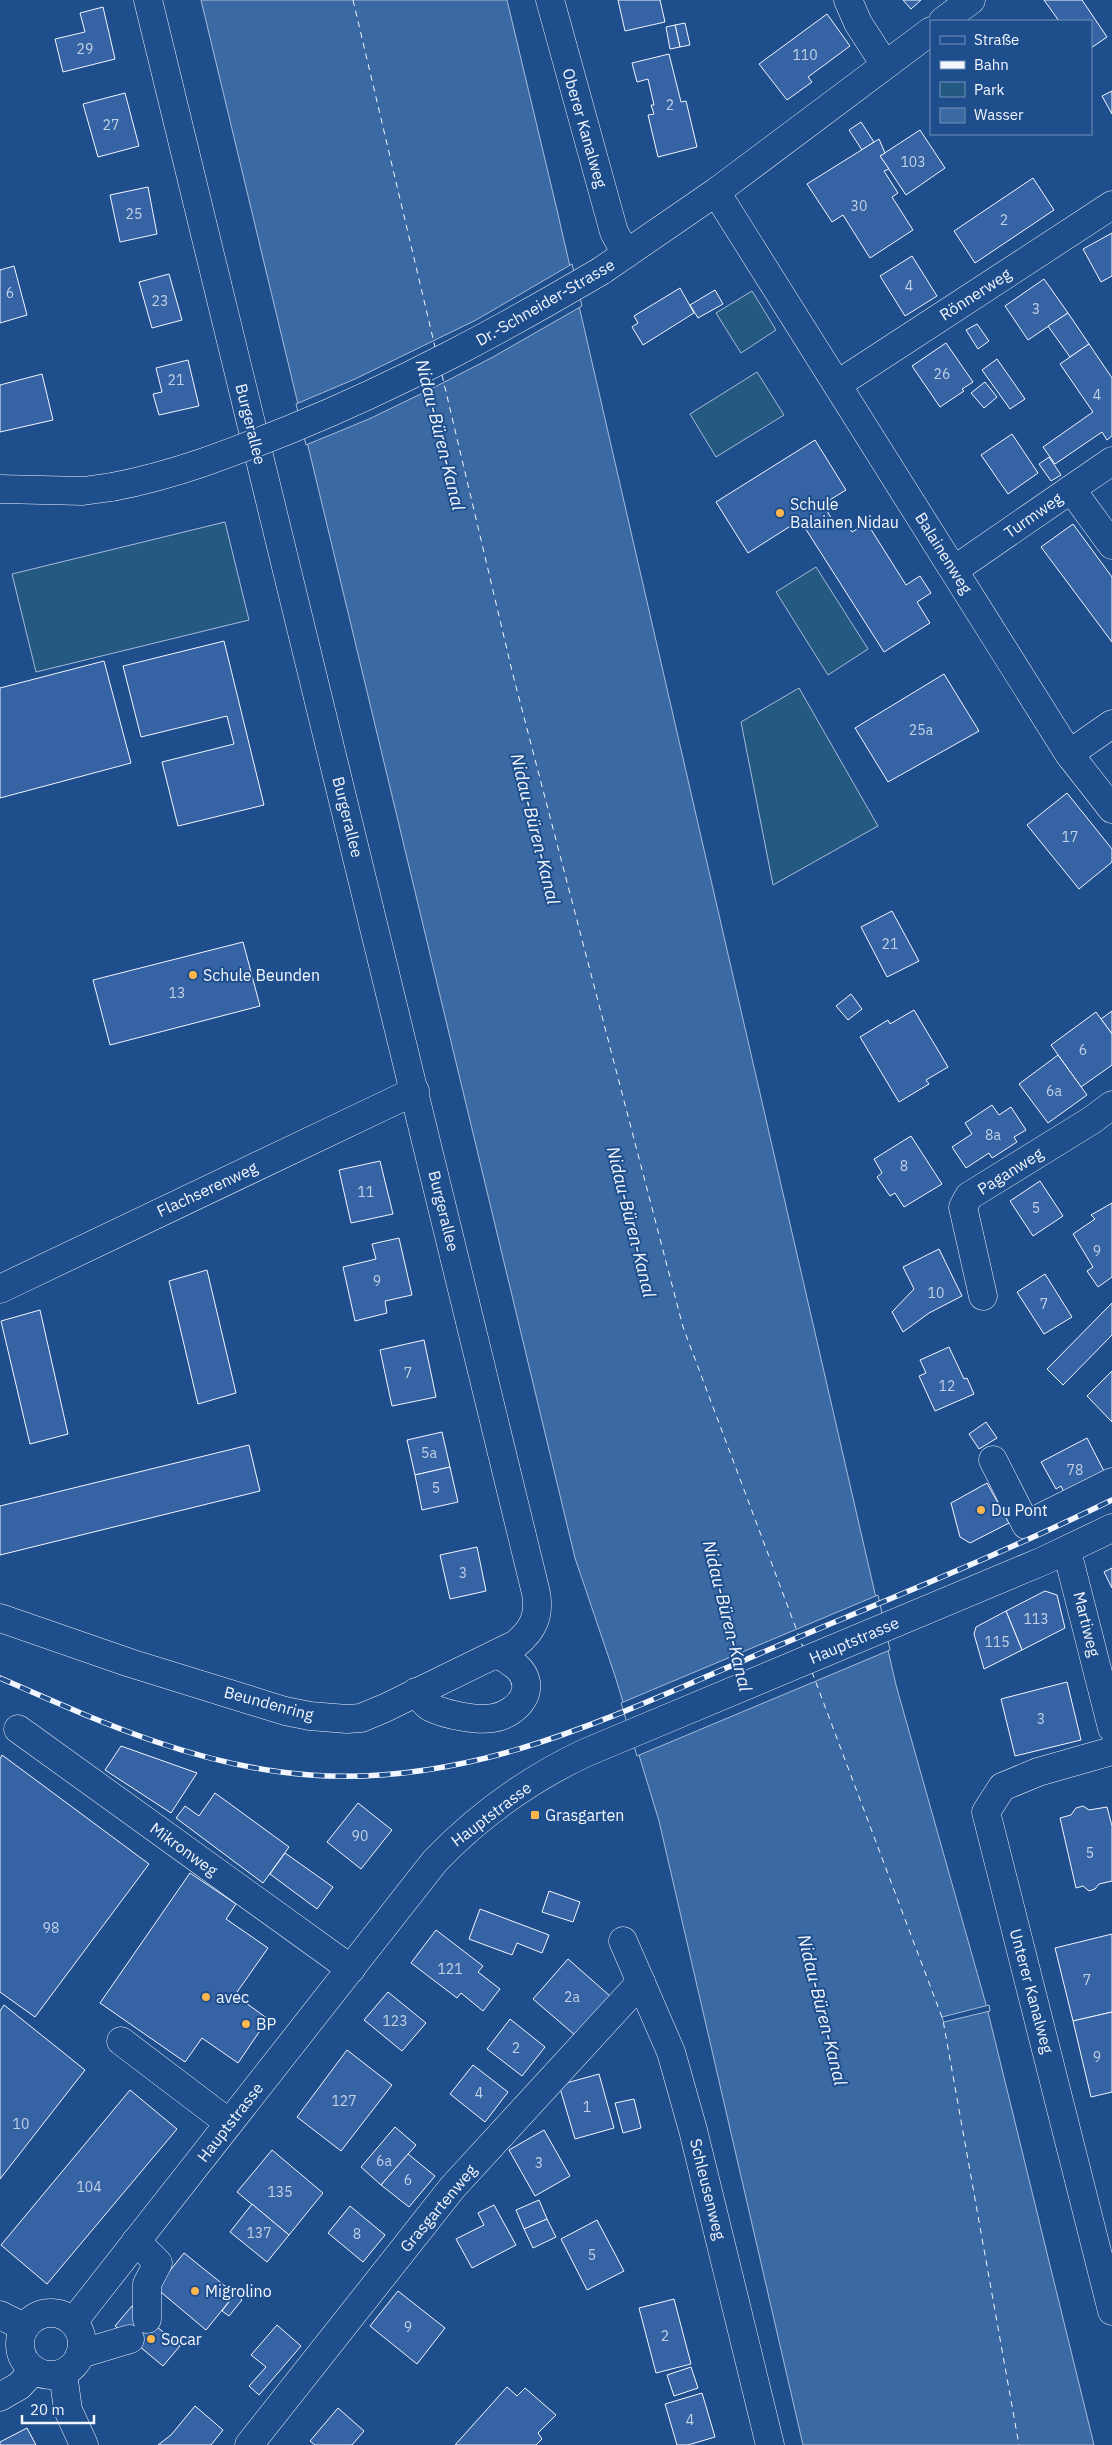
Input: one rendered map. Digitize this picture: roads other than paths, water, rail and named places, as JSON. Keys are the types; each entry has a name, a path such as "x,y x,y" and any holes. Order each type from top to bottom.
{"street":[{"name":"Burgerallee","path":"148,0 536,1593 537,1618 528,1634"},
{"name":"Oberer Kanalweg","path":"550,0 614,232 626,254"},
{"path":"848,0 858,24 885,65"},
{"path":"944,20 972,0"},
{"name":"Dr.-Schneider-Strasse","path":"0,490 82,491 112,487 173,474 234,452 358,401 493,334 601,271 716,192 930,31"},
{"name":"Balainenweg","path":"716,192 1069,754 1112,809"},
{"name":"Rönnerweg","path":"838,384 1112,205"},
{"name":"Turmweg","path":"954,570 1112,461"},
{"path":"1071,488 1112,545"},
{"path":"1069,754 1112,724"},
{"name":"Flachserenweg","path":"0,1289 415,1091"},
{"name":"Paganweg","path":"983,1296 963,1207 969,1196 1092,1120 1112,1105"},
{"path":"993,1460 1026,1525 1112,1482"},
{"name":"Hauptstrasse","path":"73,2322 435,1861 453,1842 509,1798 549,1772 586,1753 1067,1551 1112,1528"},
{"name":"Martiweg","path":"1067,1551 1112,1728"},
{"name":"Beundenring","path":"0,1618 130,1663 286,1711 310,1716 347,1719 362,1718 516,1644 528,1634"},
{"path":"416,1692 431,1708 475,1718 494,1718 511,1713 523,1700 525,1682 517,1666 496,1654"},
{"name":"Mikronweg","path":"18,1729 351,1969"},
{"name":"Unterer Kanalweg","path":"1112,1751 1038,1772 1002,1787 986,1812 1112,2311"},
{"name":"Schleusenweg","path":"624,1941 671,2052 693,2130 770,2445"},
{"name":"Grasgartenweg","path":"249,2445 452,2188 641,1982"},
{"path":"121,2041 229,2123"},
{"path":"84,2445 68,2410 71,2363 80,2337 73,2322 57,2314 47,2313 30,2320 20,2336 22,2356 34,2370 43,2374 71,2363 139,2329 147,2284 158,2263 136,2241"},
{"path":"0,2315 24,2327"},
{"path":"0,2397 19,2386 34,2370"}],"water":[{"name":"Nidau-Büren-Kanal","path":"201,0 507,0 896,1685 987,2008 1094,2445 803,2445 659,1821 616,1679 575,1558"}],"railway":[{"path":"0,1678 113,1726 151,1740 229,1763 310,1775 373,1775 434,1769 494,1756 552,1738 609,1717 989,1557 1112,1500"}],"place":[{"name":"Schule Balainen Nidau","path":"780,513"},
{"name":"Schule Beunden","path":"193,975"},
{"name":"Du Pont","path":"981,1510"},
{"name":"Grasgarten","path":"535,1815"},
{"name":"avec","path":"206,1997"},
{"name":"BP","path":"246,2024"},
{"name":"Migrolino","path":"195,2291"},
{"name":"Socar","path":"151,2339"}]}
